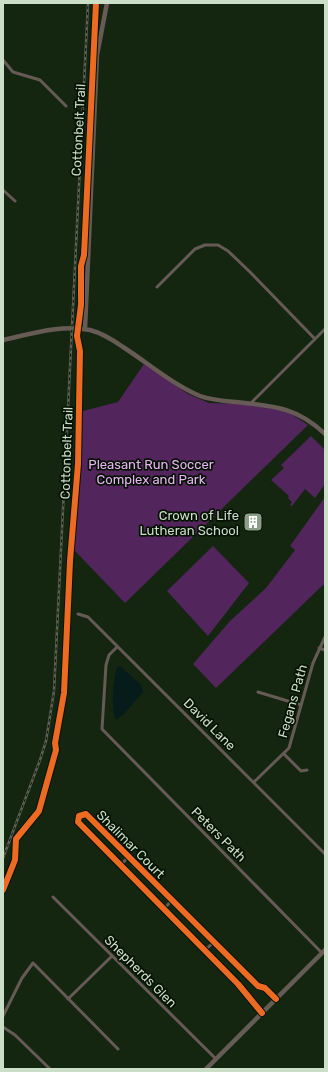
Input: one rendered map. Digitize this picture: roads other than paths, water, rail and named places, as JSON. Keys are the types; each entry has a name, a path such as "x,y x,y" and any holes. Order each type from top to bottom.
{"main road":[{"path":"85,329 97,55 107,3"},
{"path":"3,340 59,329 85,329 109,338 180,385 201,396 215,400 272,406 288,410 302,416 325,434"},
{"path":"206,1069 324,952"}],"street":[{"path":"3,60 13,72 40,80 66,106"},
{"path":"3,190 15,201"},
{"path":"157,287 195,249 205,245 218,245 228,251 250,272 315,339"},
{"path":"251,404 325,330"},
{"name":"David Lane","path":"78,614 88,617 325,854"},
{"name":"Fegans Path","path":"254,782 289,748 319,648 325,637"},
{"name":"Peters Path","path":"117,647 109,655 106,665 102,729 324,952"},
{"path":"319,648 325,650"},
{"path":"258,692 301,705"},
{"path":"284,754 301,771 307,770"},
{"name":"Shalimar Court","path":"262,1013 251,1002 249,995 78,822 78,816 86,814 258,986 265,988 276,999"},
{"name":"Shalimar Court","path":"120,865 128,857"},
{"name":"Shepherds Glen","path":"53,897 216,1059"},
{"path":"164,909 172,900"},
{"path":"205,950 214,942"},
{"path":"68,999 112,956"},
{"path":"3,1016 22,978 33,963 118,1049"},
{"path":"3,1027 15,1035 50,1069"}],"water":[{"path":"120,666 141,685 143,692 123,715 116,720 113,709 113,694 117,667"}],"railway":[{"path":"3,858 46,741 54,691 88,3"}],"place":[{"name":"Crown of Life Lutheran School","path":"253,522"}],"park label":[{"name":"Pleasant Run Soccer Complex and Park","path":"151,472"}]}
